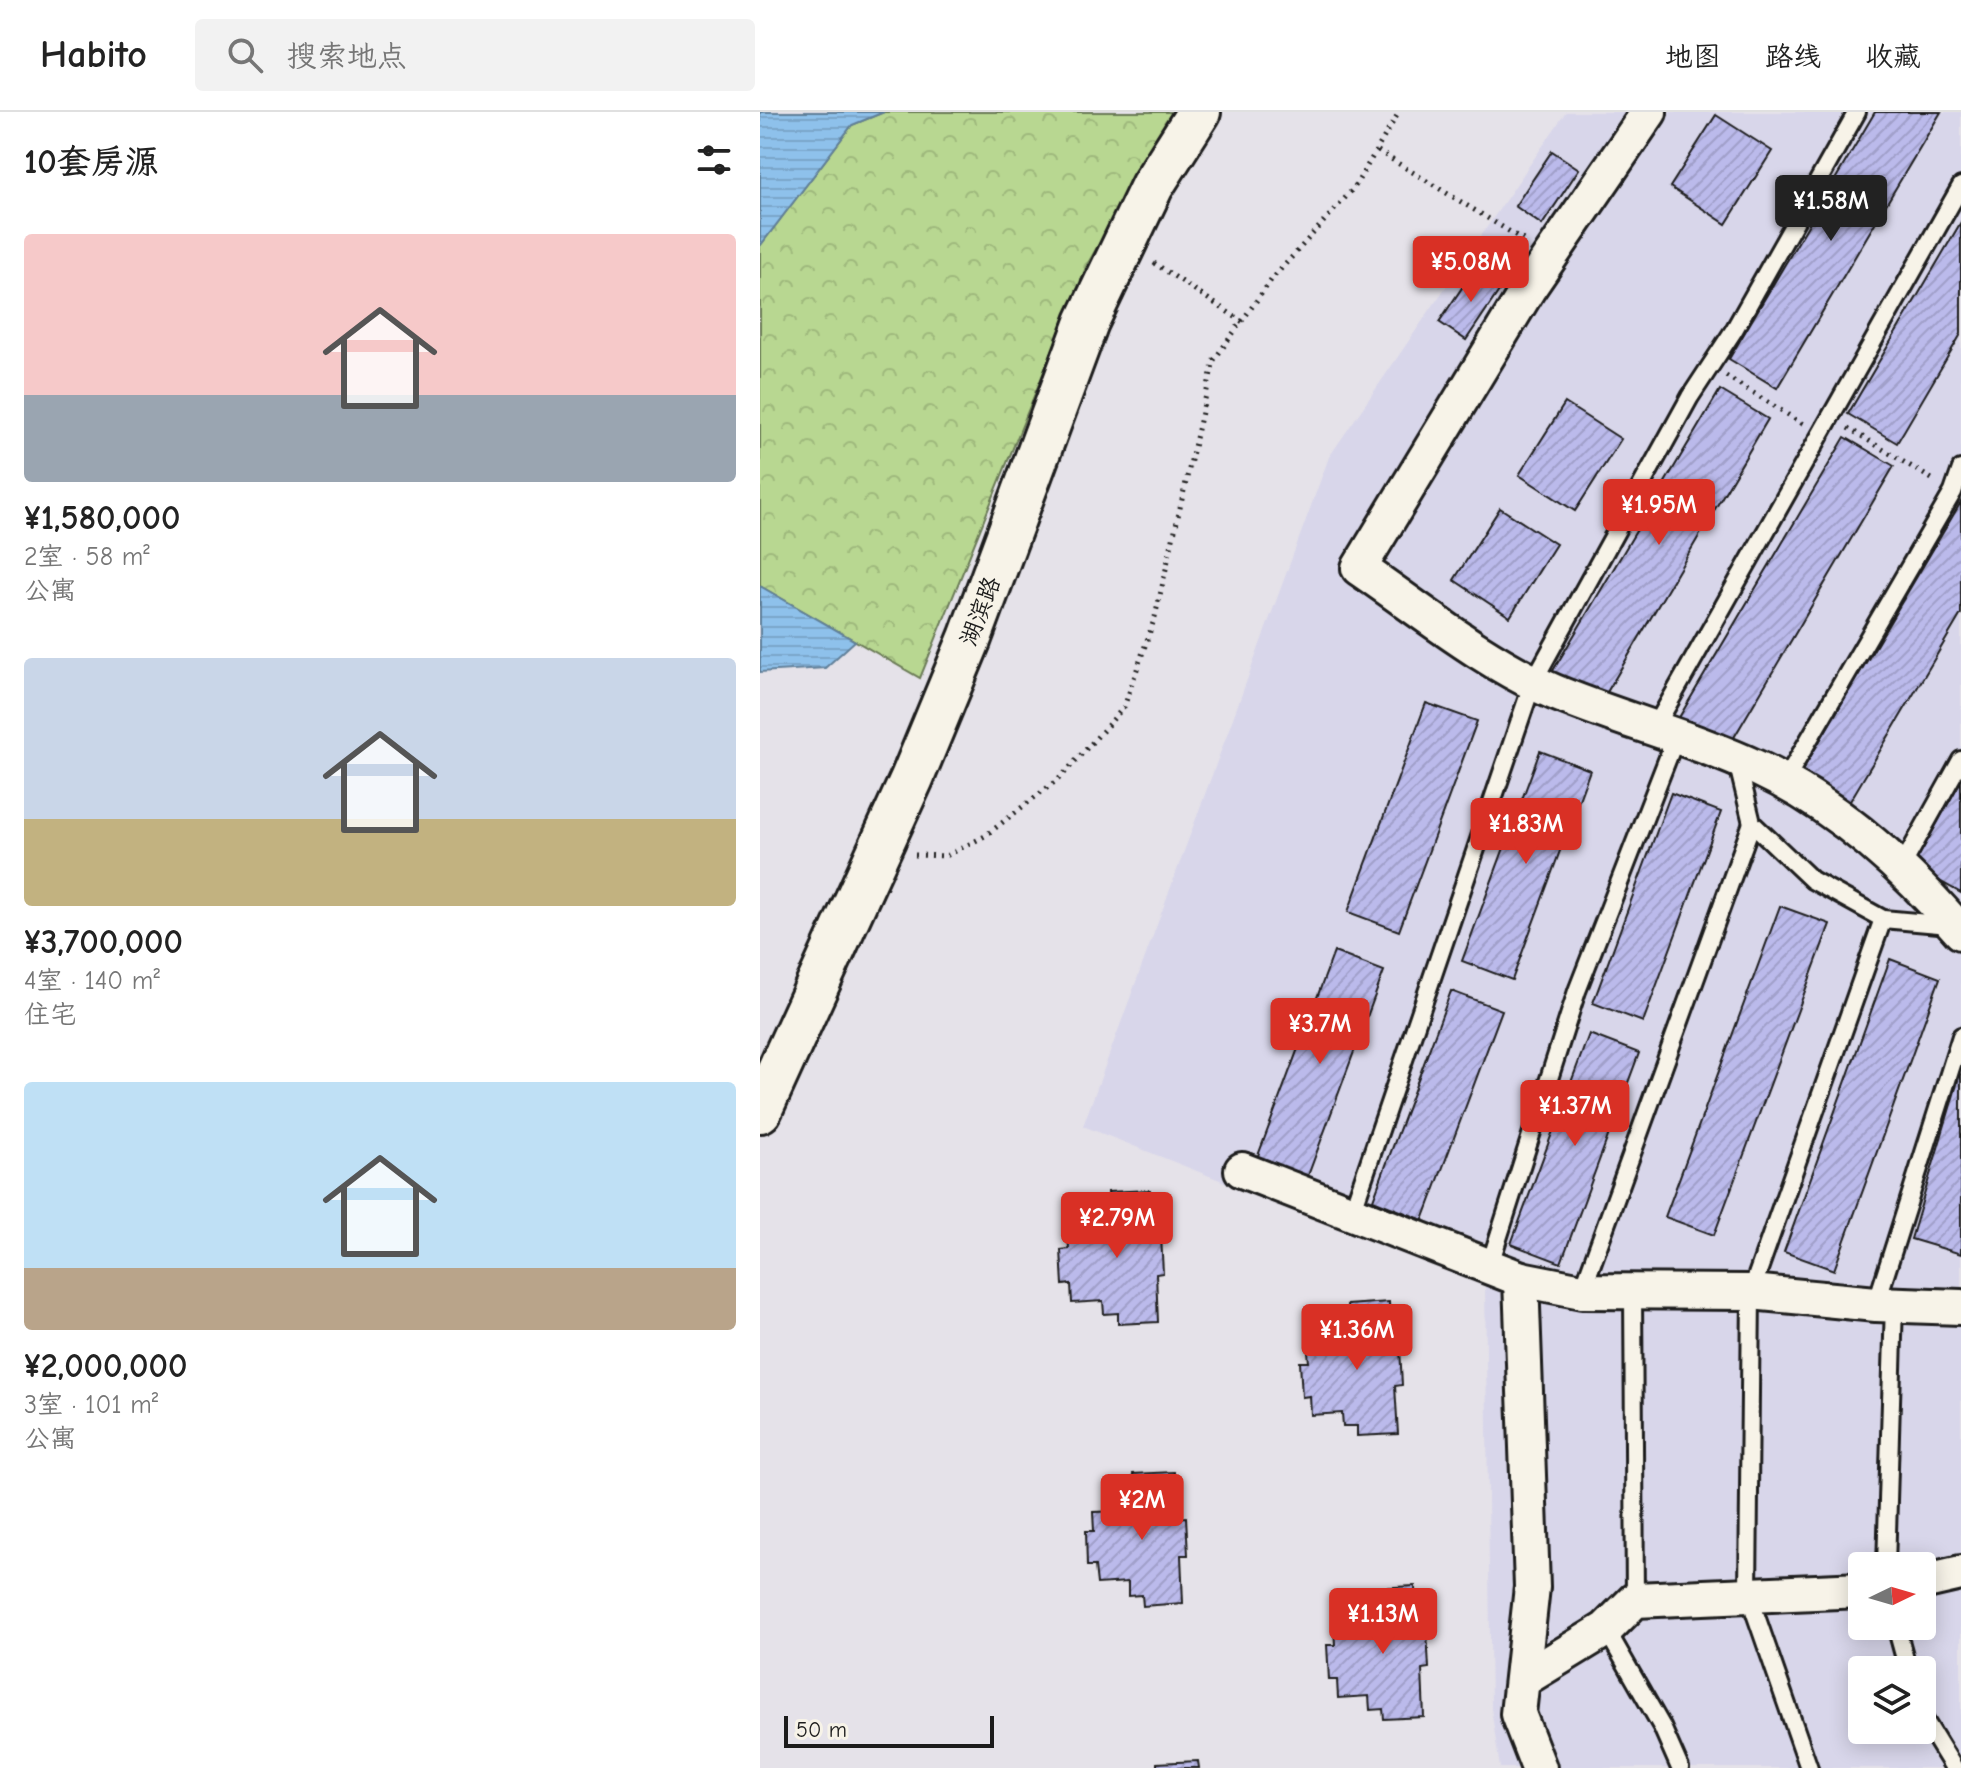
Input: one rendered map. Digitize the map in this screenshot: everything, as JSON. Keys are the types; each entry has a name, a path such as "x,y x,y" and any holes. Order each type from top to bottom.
{"street":[{"name":"湖滨路","path":"760,1111 878,853 970,638 1087,322 1152,186 1199,112"},
{"path":"1649,112 1549,256 1359,568 1507,669 1533,682 1737,761 1783,784 1844,821 1901,868 1958,928"},
{"path":"1242,1170 1521,1279 1582,1291 1751,1292 1885,1304 1961,1307"},
{"path":"1521,1279 1532,1587 1518,1714 1539,1768"},
{"path":"1936,1579 1961,1573"},
{"path":"1524,1679 1606,1629 1635,1600 1848,1590"}],"lane":[{"path":"1352,1212 1533,682 1857,112"},
{"path":"1489,1267 1577,991 1665,733 1830,416 1961,186"},
{"path":"1783,784 1953,492 1961,469"},
{"path":"1901,868 1961,760"},
{"path":"1737,761 1752,823 1812,880 1883,919 1958,928"},
{"path":"1582,1291 1752,823"},
{"path":"1809,1768 1748,1593 1751,1292 1883,919"},
{"path":"1886,1552 1885,1304 1961,1036"},
{"path":"1633,1293 1635,1600"},
{"path":"1606,1629 1662,1727 1680,1768"},
{"path":"1936,1739 1954,1768"}],"path":[{"path":"878,853 946,856 985,836 1061,777 1124,707 1155,617 1214,360 1307,236 1354,188 1399,112"},
{"path":"1378,151 1549,256"},
{"path":"1123,243 1243,322"},
{"path":"1710,366 1820,435"},
{"path":"1830,416 1953,492"}],"shaded area":[{"path":"1566,112 1961,112 1961,1768 1500,1768 1491,1708 1485,1285 1083,1126 1329,457"}],"green space":[{"path":"884,112 1175,112 1087,265 920,678 760,586 760,246 852,125"}],"water":[{"path":"760,112 884,112 852,125 760,246"},
{"path":"760,586 855,641 825,668 760,672"}],"building":[{"path":"1875,112 1941,112 1777,388 1729,359"},
{"path":"1716,115 1772,151 1726,224 1670,187"},
{"path":"1552,151 1579,169 1542,225 1515,206"},
{"path":"1961,222 1961,334 1897,443 1848,414"},
{"path":"1476,267 1503,285 1466,340 1439,322"},
{"path":"1720,390 1768,419 1600,704 1551,674"},
{"path":"1565,403 1621,439 1575,511 1519,475"},
{"path":"1845,437 1894,466 1726,751 1677,721"},
{"path":"1961,502 1961,614 1849,803 1800,774"},
{"path":"1500,508 1556,544 1510,617 1454,580"},
{"path":"1426,703 1477,721 1399,931 1348,912"},
{"path":"1540,751 1590,770 1512,980 1462,961"},
{"path":"1961,780 1961,893 1913,866"},
{"path":"1671,793 1721,812 1643,1022 1593,1003"},
{"path":"1780,906 1830,924 1714,1235 1665,1217"},
{"path":"1334,952 1384,971 1306,1181 1256,1161"},
{"path":"1890,959 1940,978 1834,1270 1784,1252"},
{"path":"1451,991 1502,1010 1423,1220 1373,1200"},
{"path":"1589,1034 1639,1053 1561,1263 1511,1244"},
{"path":"1961,1075 1961,1254 1911,1239"},
{"path":"1150,1190 1152,1236 1161,1236 1163,1273 1156,1274 1158,1322 1118,1324 1118,1313 1104,1314 1103,1301 1072,1303 1071,1284 1063,1285 1061,1250 1069,1249 1068,1231 1096,1229 1095,1215 1109,1214 1108,1192"},
{"path":"1389,1302 1391,1348 1400,1348 1402,1385 1395,1386 1398,1434 1357,1436 1357,1426 1343,1426 1342,1413 1311,1415 1310,1396 1302,1397 1300,1362 1309,1362 1307,1343 1335,1342 1335,1327 1349,1326 1347,1305"},
{"path":"1174,1472 1176,1518 1186,1517 1188,1555 1181,1555 1183,1603 1143,1606 1142,1595 1128,1596 1128,1582 1097,1584 1095,1566 1087,1566 1086,1531 1094,1531 1093,1512 1121,1511 1120,1496 1134,1495 1133,1474"},
{"path":"1415,1586 1417,1632 1427,1631 1429,1668 1422,1669 1424,1717 1384,1719 1383,1709 1370,1710 1369,1696 1338,1698 1337,1680 1329,1680 1327,1645 1335,1645 1334,1626 1362,1625 1361,1610 1375,1609 1374,1588"},
{"path":"1198,1761 1199,1768 1157,1768 1157,1763"}]}
